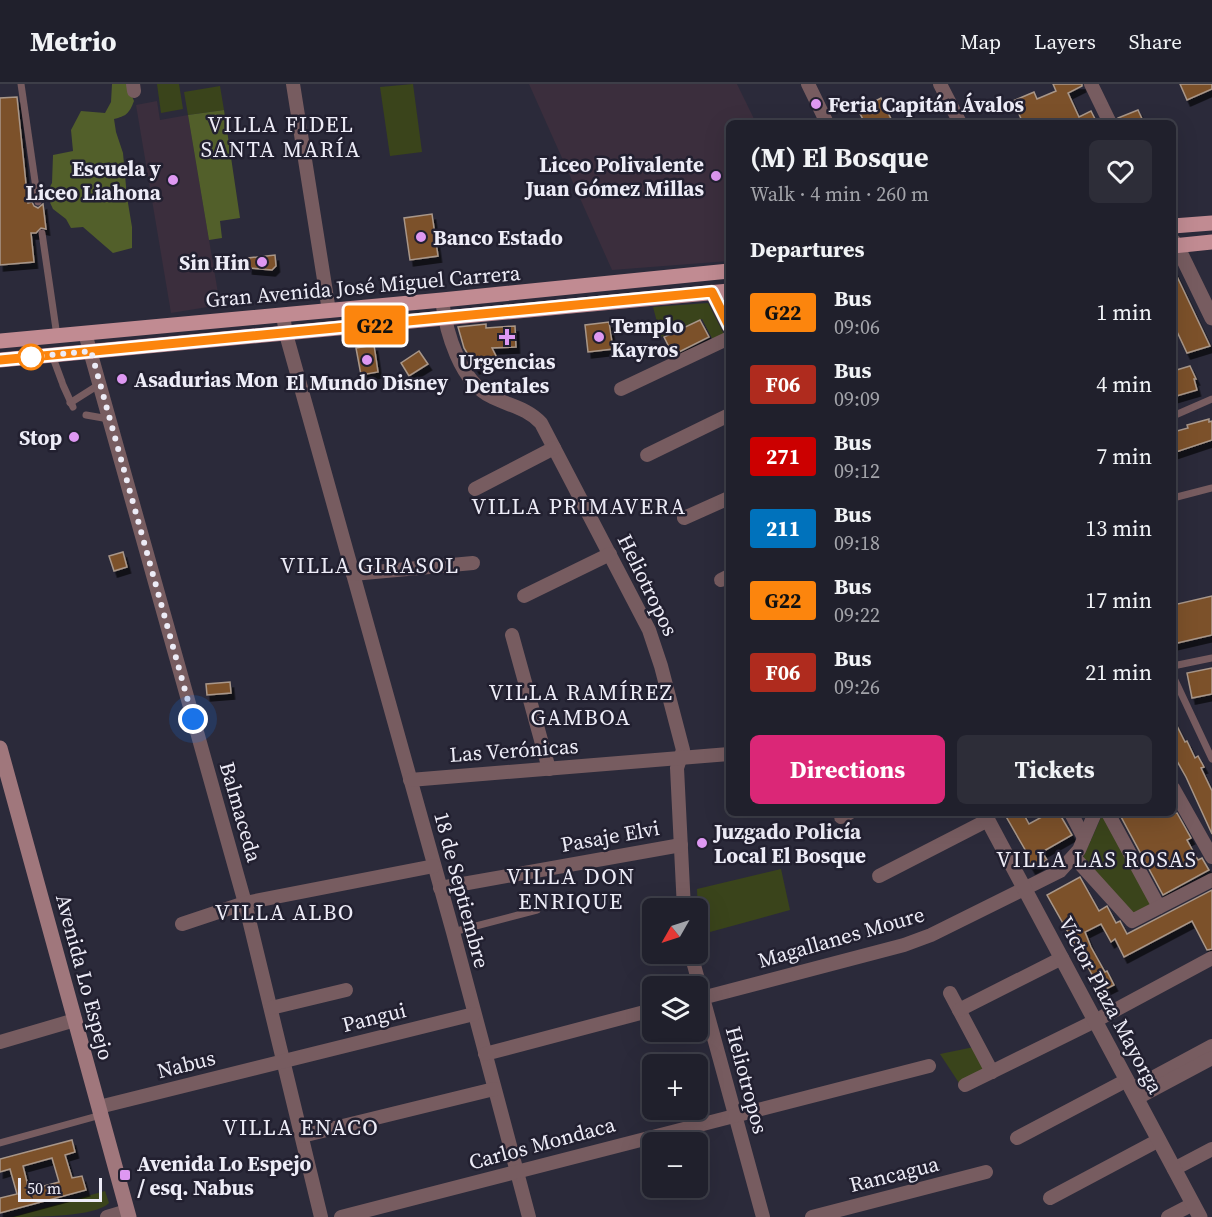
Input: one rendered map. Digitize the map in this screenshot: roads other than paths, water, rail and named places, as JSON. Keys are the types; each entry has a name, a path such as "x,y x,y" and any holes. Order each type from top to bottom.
{"main road":[{"path":"1176,226 1212,223"},
{"path":"1176,244 1212,242"},
{"name":"Gran Avenida José Miguel Carrera","path":"0,341 726,272"},
{"path":"712,292 718,280 726,274"},
{"name":"Gran Avenida José Miguel Carrera","path":"0,360 726,291"},
{"name":"Avenida Lo Espejo","path":"0,748 128,1214"}],"street":[{"path":"294,84 328,311"},
{"path":"808,84 826,120"},
{"path":"940,84 958,120"},
{"path":"1091,84 1109,120"},
{"path":"1176,248 1212,318"},
{"path":"712,292 726,320"},
{"name":"Heliotropos","path":"442,300 451,342 473,382 491,397 530,413 541,423 644,618 656,647 683,750 676,768 683,898"},
{"name":"18 de Septiembre","path":"283,315 286,334 453,932 529,1217"},
{"name":"Balmaceda","path":"86,333 245,903 321,1217"},
{"path":"621,389 726,339"},
{"path":"646,455 726,416"},
{"path":"475,489 554,448"},
{"path":"684,518 726,499"},
{"path":"524,596 610,554"},
{"path":"353,574 474,563"},
{"path":"512,635 549,769"},
{"name":"Las Verónicas","path":"410,780 726,754"},
{"path":"1176,793 1212,857"},
{"path":"879,876 986,816"},
{"name":"Víctor Plaza Mayorga","path":"986,816 1197,1210"},
{"path":"1073,816 1084,838"},
{"name":"Magallanes Moure","path":"708,996 918,940 1060,871 1074,857 1094,816"},
{"path":"1110,816 1159,907"},
{"name":"Pasaje Elvi","path":"440,888 681,845"},
{"path":"1074,857 1132,921 1212,879"},
{"path":"182,924 245,903 434,866"},
{"path":"959,1010 1062,958"},
{"path":"965,1086 1095,1021 1212,958"},
{"path":"271,1008 346,990"},
{"path":"950,993 992,1072"},
{"path":"485,1054 642,1013"},
{"name":"Pangui","path":"284,1062 474,1014"},
{"path":"0,1042 75,1020"},
{"name":"Heliotropos","path":"708,1026 763,1217"},
{"path":"1132,1089 1212,1046"},
{"path":"1017,1138 1212,1058"},
{"name":"Nabus","path":"100,1111 284,1062"},
{"name":"Carlos Mondaca","path":"340,1217 929,1066"},
{"path":"302,1136 494,1089"},
{"path":"1050,1198 1159,1140"},
{"path":"1174,1169 1212,1149"},
{"name":"Rancagua","path":"812,1217 986,1172"},
{"path":"1168,1217 1197,1210"},
{"path":"107,1217 128,1214"}],"lane":[{"path":"21,84 38,202"},
{"path":"42,233 57,336"},
{"path":"52,355 72,405 100,384"},
{"path":"1176,415 1212,399"},
{"path":"86,415 110,419"},
{"path":"1176,497 1212,488"},
{"path":"1176,665 1212,658"},
{"path":"1176,682 1212,759"},
{"path":"453,932 537,910"},
{"path":"0,1143 100,1111"}],"place":[{"name":"Feria Capitán Ávalos","path":"816,104"},
{"name":"Liceo Polivalente Juan Gómez Millas","path":"716,176"},
{"name":"Escuela y Liceo Liahona","path":"173,180"},
{"name":"Banco Estado","path":"421,237"},
{"name":"Sin Hin","path":"262,262"},
{"name":"Urgencias Dentales","path":"507,337"},
{"name":"Templo Kayros","path":"599,337"},
{"name":"El Mundo Disney","path":"367,360"},
{"name":"Asadurias Mon","path":"122,379"},
{"name":"Stop","path":"74,437"},
{"name":"Juzgado Policía Local El Bosque","path":"702,843"},
{"name":"Avenida Lo Espejo / esq. Nabus","path":"125,1175"}],"district":[{"name":"VILLA FIDEL SANTA MARÍA","path":"281,136"},
{"name":"VILLA PRIMAVERA","path":"579,506"},
{"name":"VILLA GIRASOL","path":"370,565"},
{"name":"VILLA RAMÍREZ GAMBOA","path":"581,704"},
{"name":"VILLA LAS ROSAS","path":"1097,859"},
{"name":"VILLA DON ENRIQUE","path":"571,888"},
{"name":"VILLA ALBO","path":"285,912"},
{"name":"VILLA ENACO","path":"301,1127"}]}
